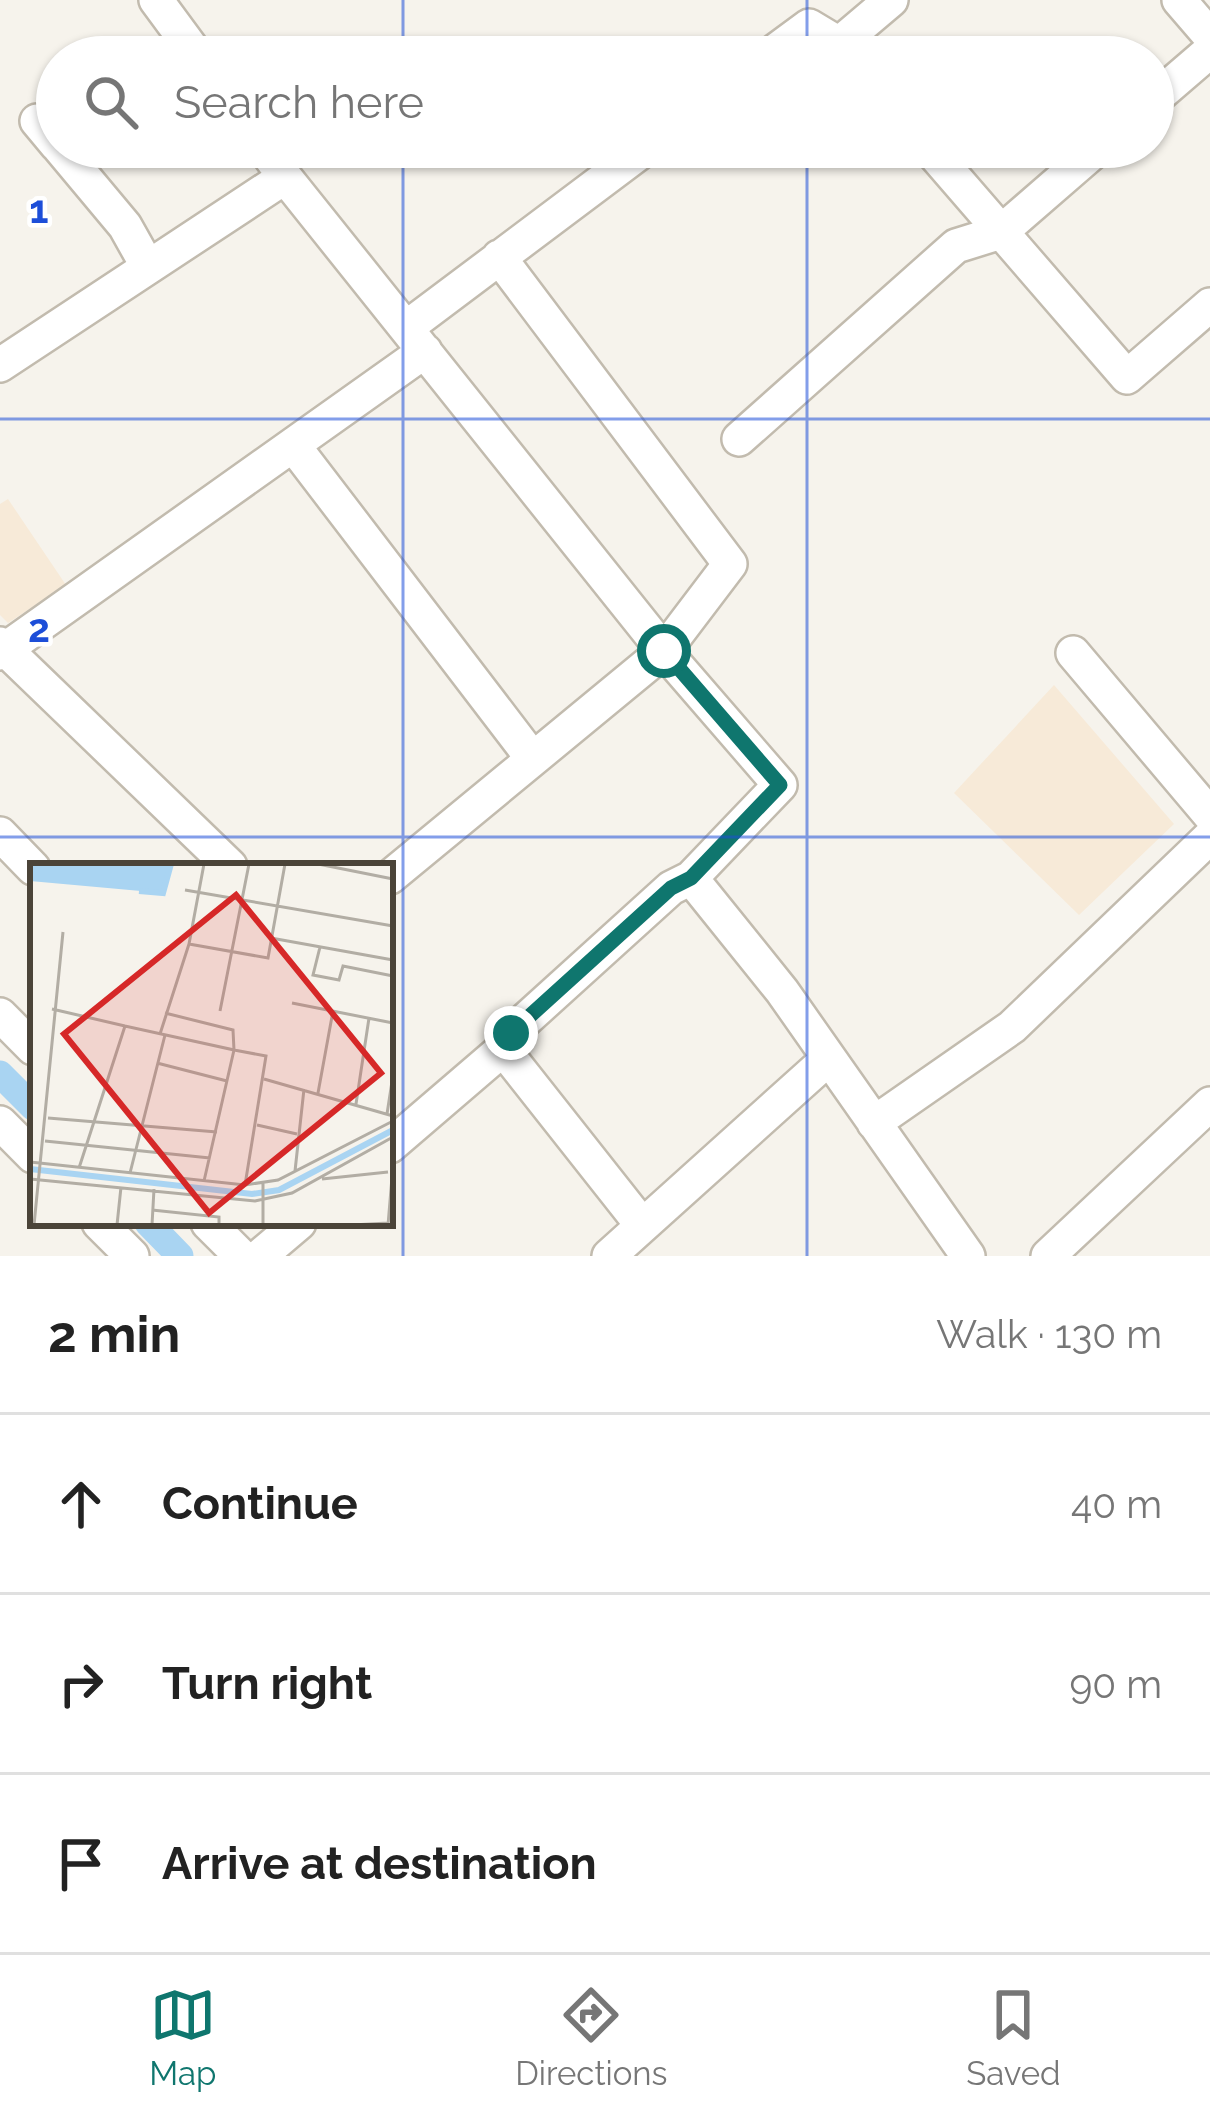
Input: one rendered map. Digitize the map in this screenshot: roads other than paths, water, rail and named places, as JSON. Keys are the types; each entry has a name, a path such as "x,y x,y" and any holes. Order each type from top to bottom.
{"street":[{"path":"156,0 183,36"},
{"path":"858,36 891,0"},
{"path":"1179,0 1210,36"},
{"path":"795,36 809,26 823,36"},
{"path":"1174,82 1210,51"},
{"path":"76,168 125,226 148,267"},
{"path":"278,168 664,651 780,785 691,878 671,888 511,1033 503,1049 393,1143"},
{"path":"227,863 2,649 293,445 416,339 499,257 619,168"},
{"path":"946,168 1127,377 1210,306"},
{"path":"740,439 956,246 1001,232 1075,168"},
{"path":"0,365 285,177"},
{"path":"393,875 664,651 730,564 499,257"},
{"path":"293,445 533,759"},
{"path":"1073,652 1210,815"},
{"path":"0,834 30,865"},
{"path":"874,1123 1012,1028 1210,837"},
{"path":"691,878 829,1058 968,1256"},
{"path":"0,1015 30,1045"},
{"path":"503,1049 642,1225"},
{"path":"609,1256 829,1058"},
{"path":"1048,1256 1210,1104"},
{"path":"0,1123 30,1153"},
{"path":"102,1226 132,1256"},
{"path":"211,1226 241,1256"},
{"path":"260,1256 295,1226"}],"waterway":[{"path":"0,1074 30,1104"},
{"path":"151,1226 180,1256"}]}
